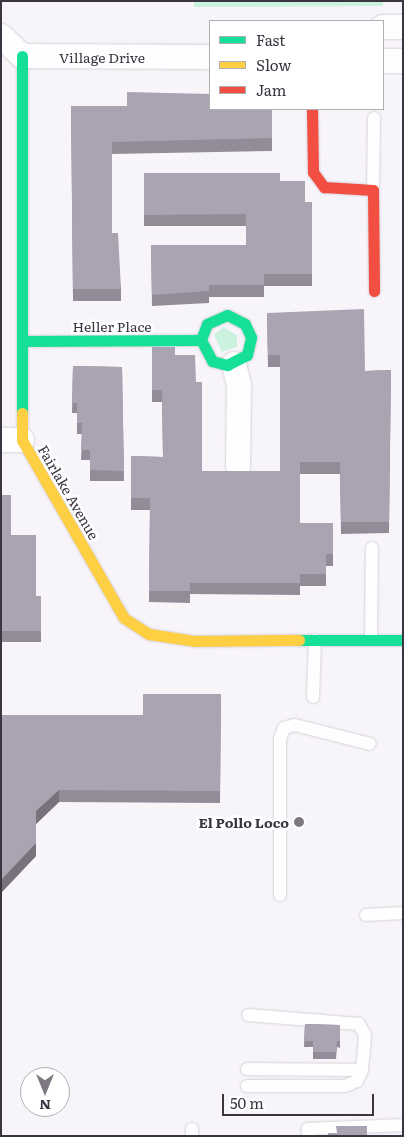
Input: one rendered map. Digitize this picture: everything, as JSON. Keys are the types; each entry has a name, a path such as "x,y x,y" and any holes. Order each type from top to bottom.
{"street":[{"path":"384,27 403,27"},
{"path":"1,36 22,56"},
{"name":"Village Drive","path":"22,56 209,57"},
{"name":"Fairlake Avenue","path":"22,56 23,341 12,440 124,618 149,634 182,640 403,640"},
{"path":"384,61 403,61"},
{"path":"312,110 313,172 324,187 373,190 374,291"},
{"path":"227,315 239,319 250,330 251,343 247,355 234,364 212,361 201,340 213,319 227,315"},
{"name":"Heller Place","path":"23,341 201,340"},
{"path":"234,364 239,385 238,466"}],"lane":[{"path":"373,190 374,118"},
{"path":"371,640 372,548"},
{"path":"313,697 315,640"},
{"path":"280,895 280,739 284,728 295,725 370,744"},
{"path":"366,916 403,913"},
{"path":"247,1086 345,1086 357,1081 362,1070 364,1035 360,1024 248,1015"},
{"path":"247,1070 362,1070"},
{"path":"308,1136 308,1128 403,1125"}],"green space":[{"path":"194,1 383,1 383,6 194,7"},
{"path":"223,327 237,335 237,347 222,352 214,335"}],"building":[{"path":"127,92 209,94 209,110 272,110 272,138 112,142 112,233 118,233 121,289 73,289 71,106 127,106"},
{"path":"144,173 280,173 280,181 305,181 305,202 312,202 312,274 264,274 264,285 209,285 209,291 152,295 151,245 246,245 246,214 144,215"},
{"path":"364,309 365,371 391,370 389,522 341,522 340,462 300,462 300,523 333,523 333,554 326,554 326,574 300,574 300,583 190,583 190,591 149,591 150,498 131,498 131,456 163,457 162,390 152,390 152,347 175,347 175,355 195,355 196,382 202,382 202,471 280,471 280,355 268,355 267,313"},
{"path":"73,366 122,367 124,471 90,470 90,450 81,450 82,423 77,423 77,403 72,403"},
{"path":"1,495 11,495 11,535 36,535 36,596 41,596 41,631 1,631"},
{"path":"143,694 221,694 220,791 59,790 36,811 36,843 1,880 1,715 143,715"},
{"path":"305,1024 340,1025 340,1041 337,1041 336,1052 313,1052 313,1041 304,1041"},
{"path":"336,1126 367,1126 367,1136 328,1136 328,1133 337,1133"}],"traffic: fast":[{"path":"22,56 22,413"},
{"path":"23,341 201,340 212,361 227,365 247,355 251,337 245,324 227,315 207,324 201,340"},
{"path":"299,640 403,640"}],"traffic: slow":[{"path":"22,413 22,440 124,618 149,634 195,641 299,640"}],"traffic: jam":[{"path":"312,110 313,172 324,187 373,190 374,291"}],"place":[{"name":"El Pollo Loco","path":"299,822"}]}
